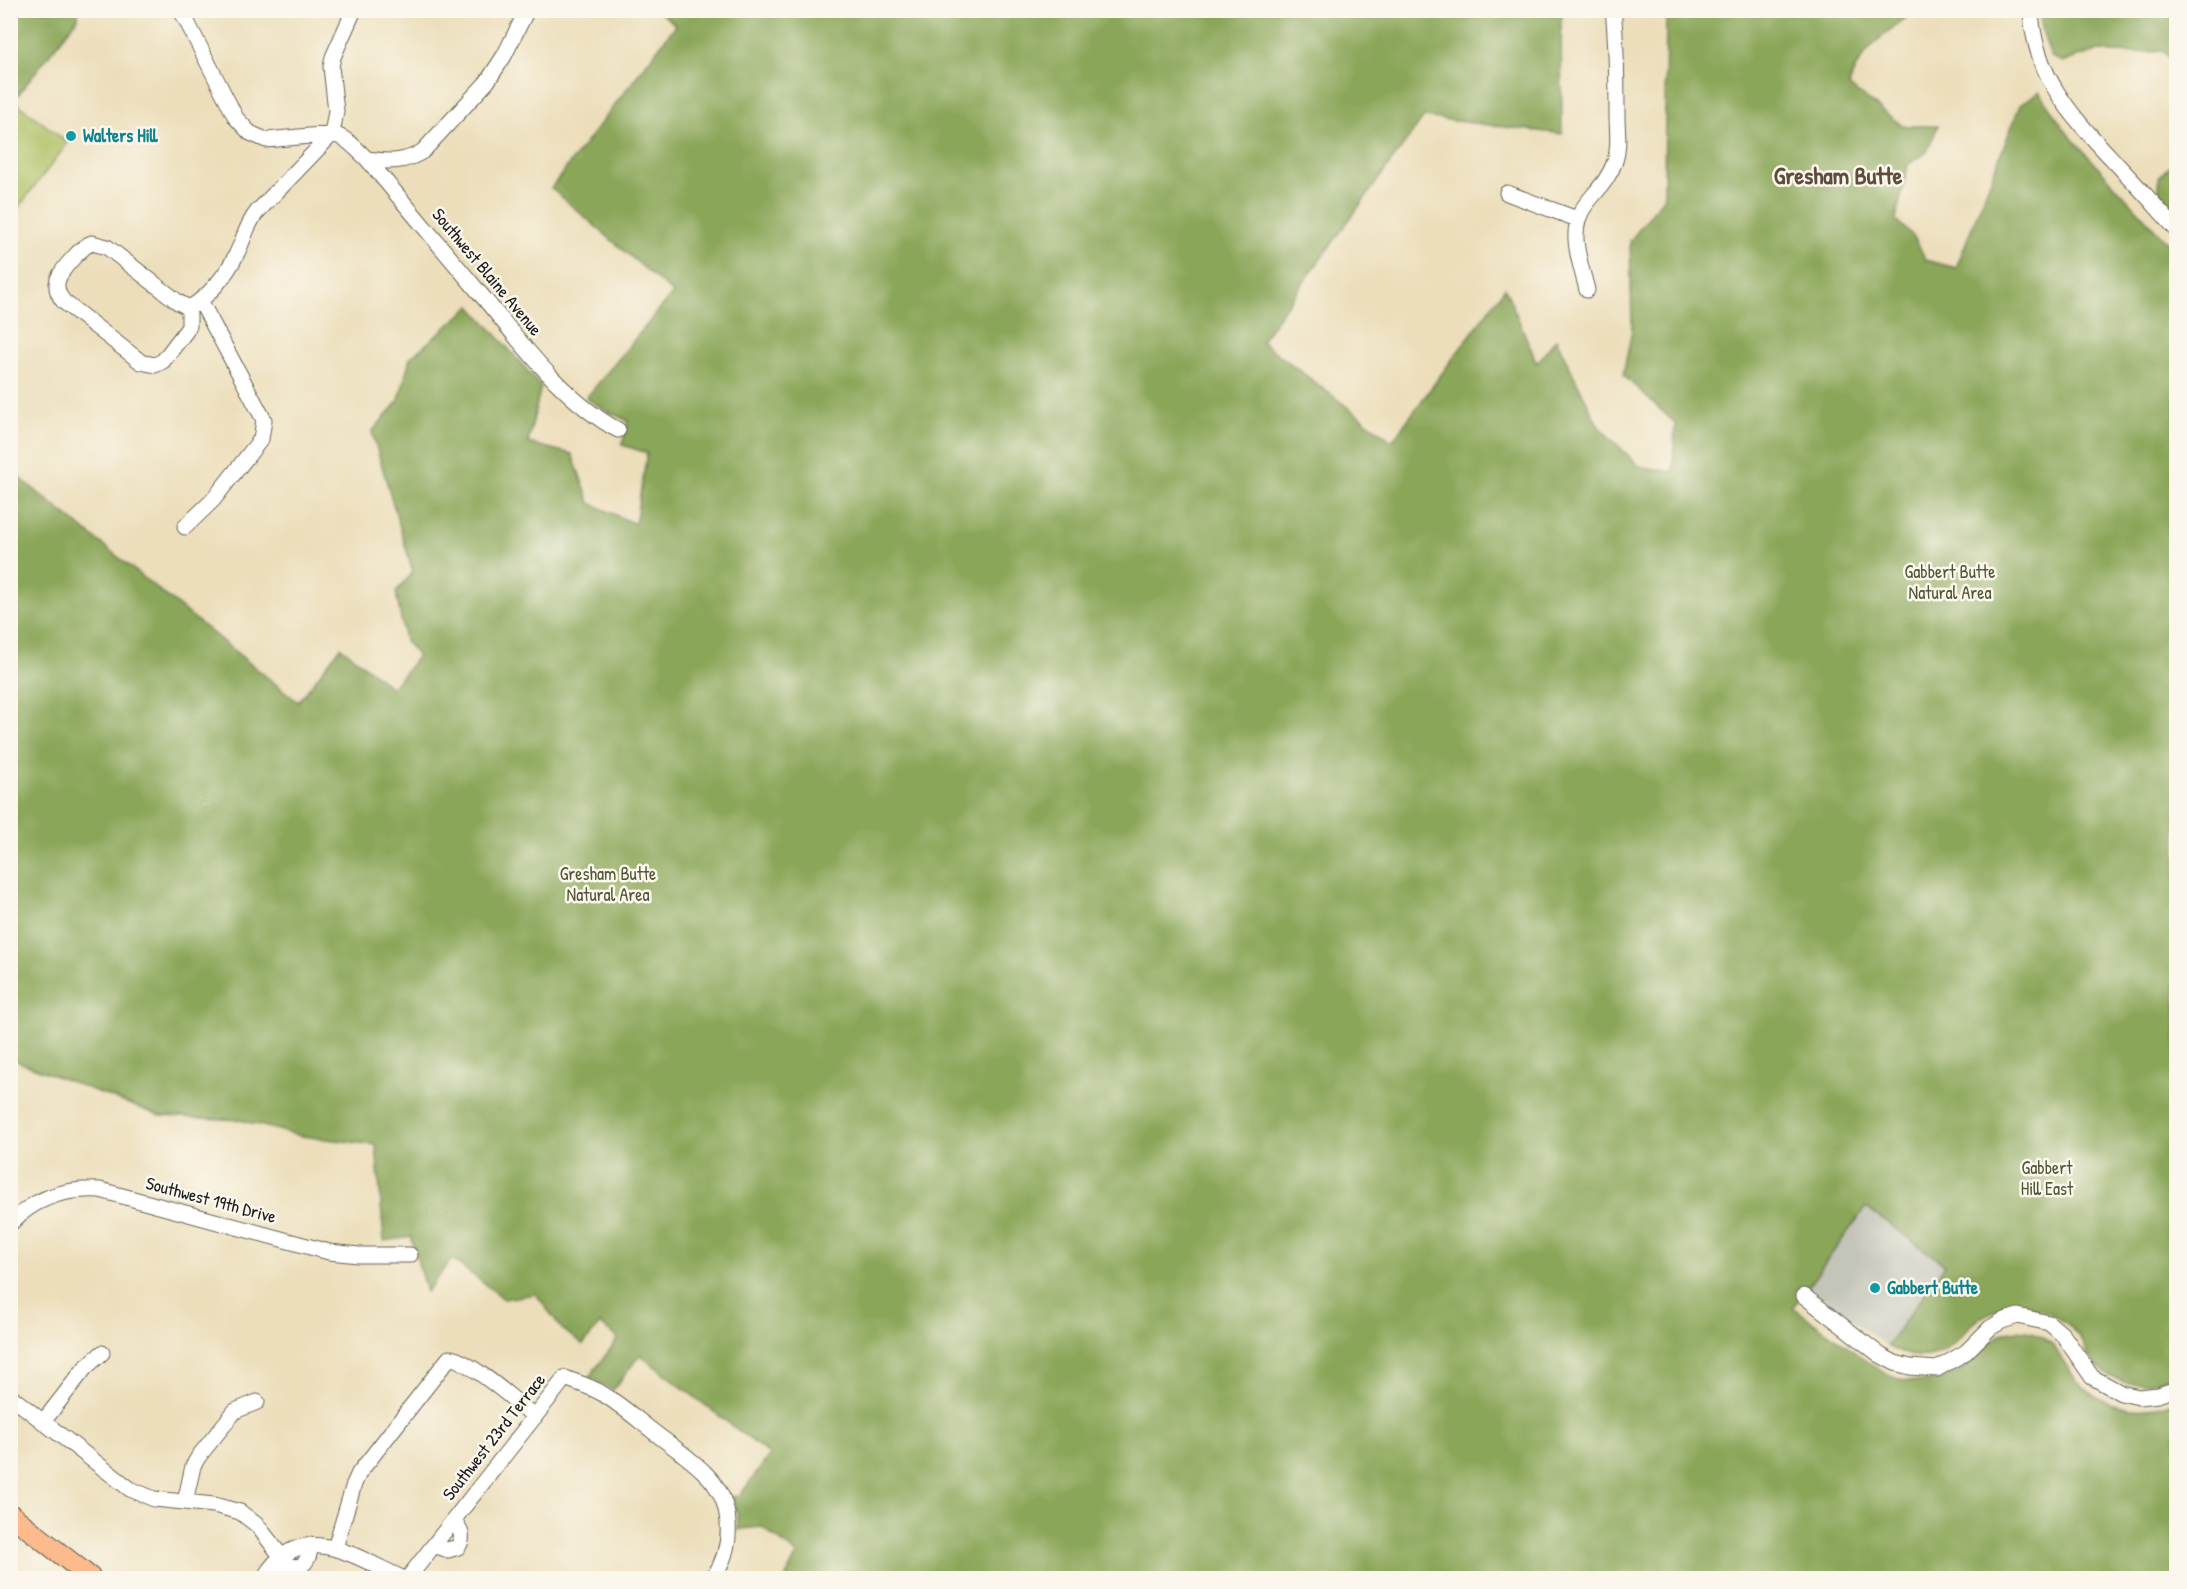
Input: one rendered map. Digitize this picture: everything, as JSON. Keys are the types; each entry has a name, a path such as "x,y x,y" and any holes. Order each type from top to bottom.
{"main road":[{"path":"10,1514 91,1578"}],"street":[{"path":"181,10 228,105 244,128 257,138 266,140 332,134"},
{"path":"185,527 213,500 261,439 264,420 195,305 178,302 107,247 98,243 86,245 81,249 58,279 57,291 64,302 146,364 155,365 163,361 186,332 195,305 231,263 249,222 332,134 336,111 331,68 333,57 354,10"},
{"path":"367,159 398,162 423,151 487,82 504,56 527,10"},
{"path":"1587,290 1576,244 1577,219 1587,202 1604,184 1618,149 1613,10"},
{"path":"2031,10 2038,53 2044,70 2059,96 2087,132 2176,229"},
{"name":"Southwest Blaine Avenue","path":"332,134 345,139 367,159 526,348 556,380 593,415 618,430"},
{"path":"1507,194 1577,219"},
{"name":"Southwest 19th Drive","path":"10,1224 30,1207 50,1197 68,1191 100,1190 329,1252 380,1256 410,1255"},
{"path":"1804,1296 1881,1355 1895,1363 1910,1367 1937,1369 1966,1352 1990,1328 2018,1316 2049,1323 2063,1335 2092,1377 2108,1387 2139,1397 2158,1395 2176,1389"},
{"path":"43,1422 85,1368 102,1353"},
{"path":"335,1548 359,1473 449,1358 456,1358 470,1366 535,1417"},
{"name":"Southwest 23rd Terrace","path":"408,1578 565,1378 604,1395 694,1463 714,1483 723,1499 728,1517 729,1534 724,1560 714,1578"},
{"path":"10,1396 130,1489 154,1499 221,1506 240,1512 256,1525 279,1559"},
{"path":"185,1502 193,1466 199,1456 235,1411 257,1402"},
{"path":"264,1578 279,1559 293,1550 310,1545 335,1548 402,1578"}],"shaded area":[{"path":"1866,1207 1946,1265 1887,1346 1807,1287"}],"green space":[{"path":"11,10 78,11 78,18 13,101 11,126"},
{"path":"1561,10 1562,134 1424,117 1261,341 1392,441 1505,288 1537,363 1556,339 1599,427 1639,466 1673,472 1675,423 1623,375 1632,330 1630,241 1664,197 1666,11 1915,11 1884,34 1866,52 1849,86 1903,126 1938,126 1927,152 1908,165 1896,220 1914,237 1926,260 1956,268 2020,105 2039,92 2068,134 2176,252 2176,1373 2155,1382 2144,1383 2122,1381 2111,1377 2093,1362 2082,1342 2067,1325 2041,1310 2018,1306 2002,1308 1981,1318 1951,1346 1935,1354 1911,1355 1887,1346 1945,1265 1866,1207 1793,1307 1877,1368 1903,1380 1933,1380 1953,1374 2003,1333 2020,1330 2039,1335 2051,1343 2081,1385 2105,1401 2119,1406 2148,1408 2176,1401 2176,1578 785,1578 797,1554 762,1527 738,1531 737,1514 732,1497 740,1495 770,1455 640,1355 613,1390 589,1377 618,1339 600,1324 583,1345 562,1329 536,1294 504,1299 452,1259 426,1292 411,1237 384,1241 376,1145 301,1136 240,1120 160,1116 11,1059 10,470 298,702 341,647 392,688 418,656 405,641 396,592 413,572 372,432 399,400 410,358 471,306 541,386 528,443 572,454 590,503 635,524 647,453 622,445 628,421 586,398 673,293 551,188 676,25 658,11"},
{"path":"11,11 78,11 78,18 13,100 68,143 11,217"},
{"path":"2039,11 2176,11 2176,63 2162,51 2134,53 2097,51 2063,62 2051,57 2043,34"},
{"path":"2176,159 2176,209 2159,191 2158,178"}],"place":[{"name":"Walters Hill","path":"71,136"},
{"name":"Gabbert Butte","path":"1875,1288"}],"district":[{"name":"Gresham Butte","path":"1838,176"}],"park label":[{"name":"Gabbert Butte Natural Area","path":"1950,582"},
{"name":"Gresham Butte Natural Area","path":"608,884"},
{"name":"Gabbert Hill East","path":"2047,1178"}]}
